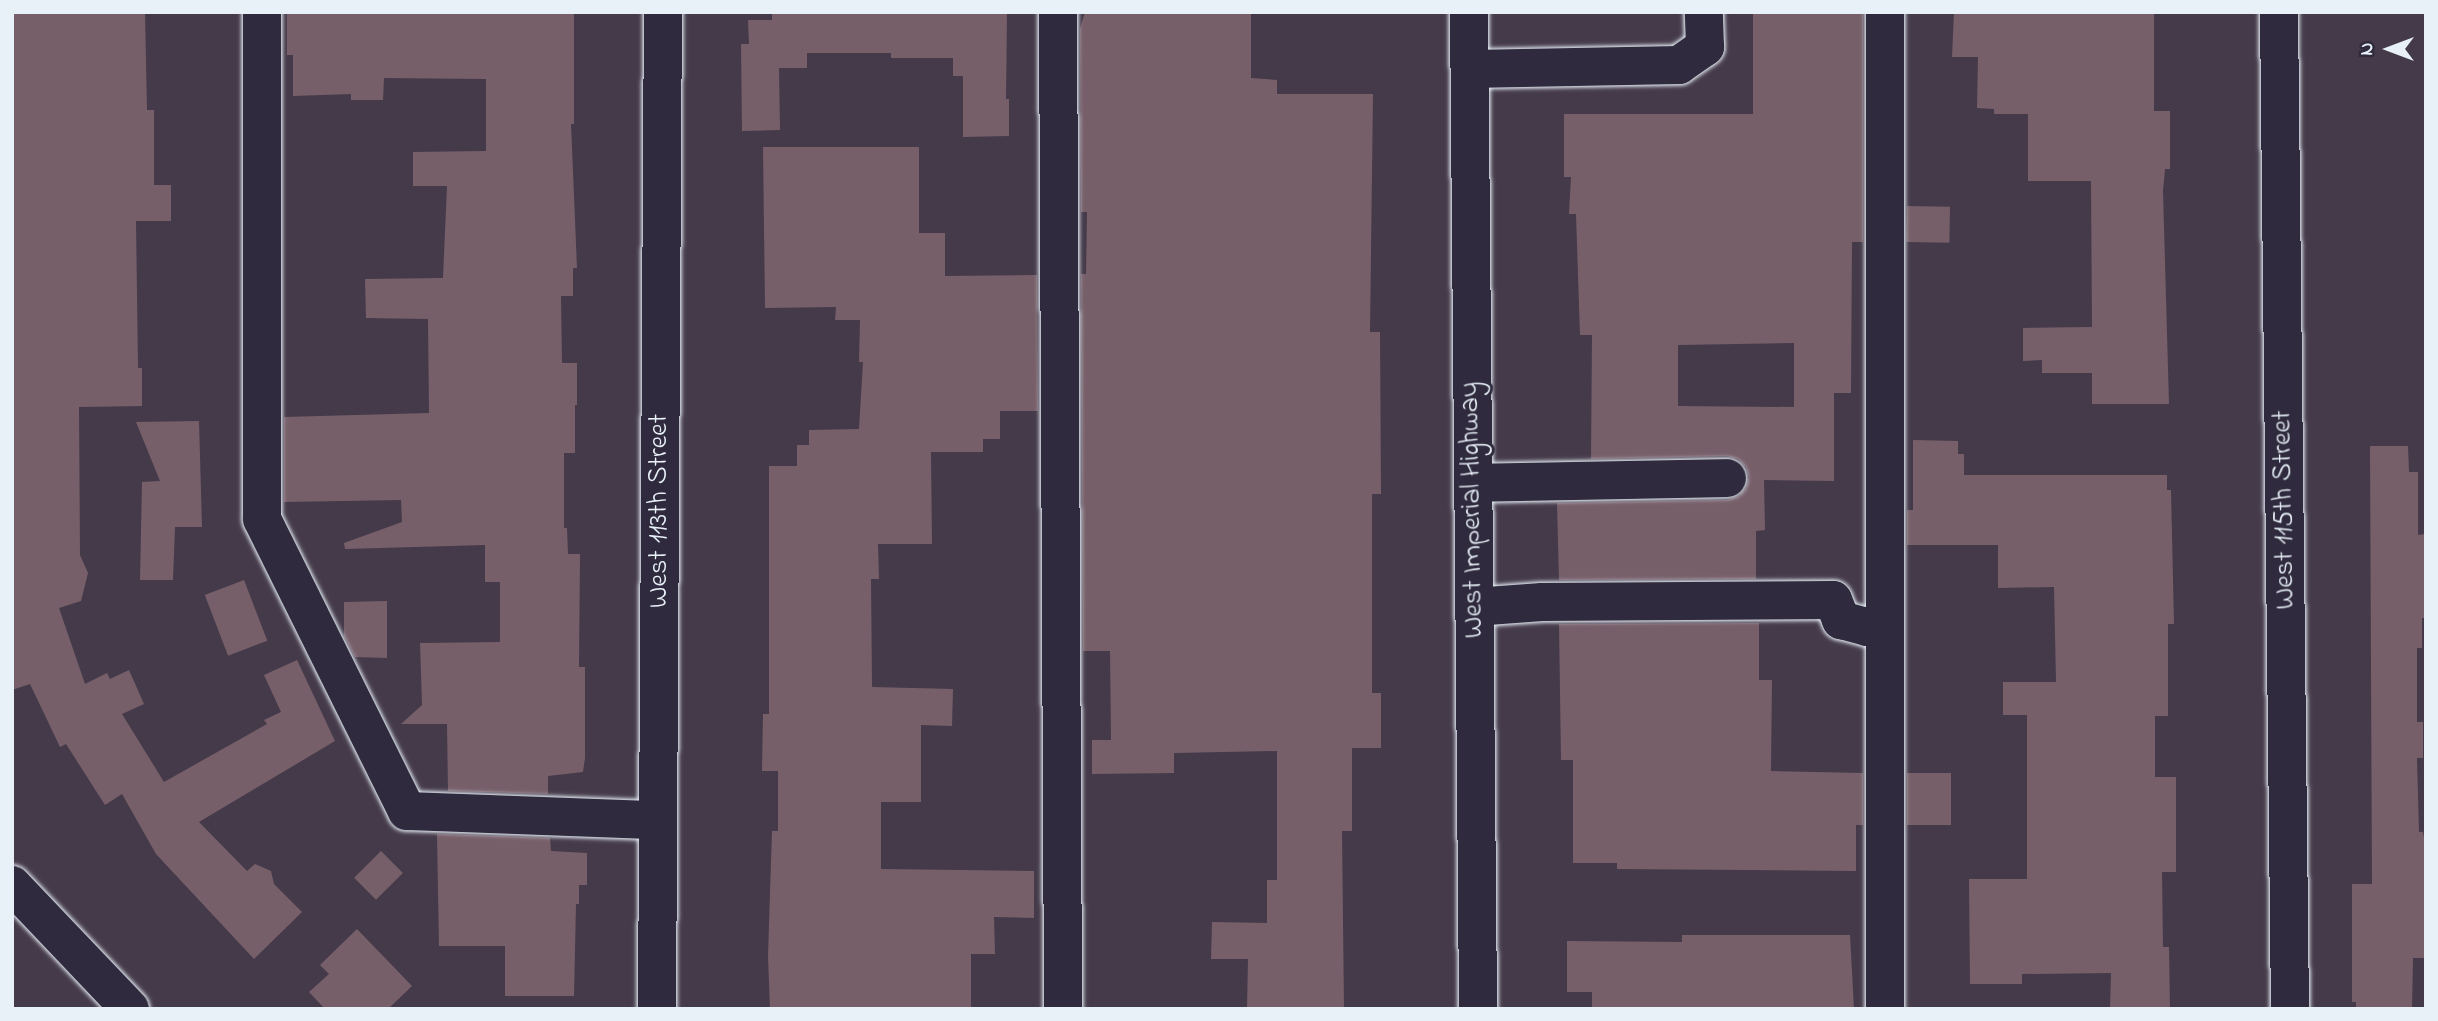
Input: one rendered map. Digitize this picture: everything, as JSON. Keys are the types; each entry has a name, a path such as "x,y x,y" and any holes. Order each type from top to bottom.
{"street":[{"path":"262,12 262,520 407,811 658,820"},
{"name":"West 113th Street","path":"657,1009 663,12"},
{"path":"1058,12 1063,1009"},
{"name":"West Imperial Highway","path":"1469,12 1478,1009"},
{"path":"1469,69 1679,65 1705,47 1704,12"},
{"path":"1885,12 1885,1009"},
{"name":"West 115th Street","path":"2279,12 2290,1009"},
{"path":"1473,484 1727,478"},
{"path":"1474,607 1542,602 1833,600 1841,620 1867,626 1885,626"},
{"path":"12,885 130,1009"}],"building":[{"path":"12,12 145,12 147,110 154,110 154,185 171,185 171,221 136,221 138,368 142,368 142,406 79,407 80,555 88,573 81,601 59,608 85,684 107,673 110,679 129,670 144,704 122,714 164,782 267,724 264,720 281,712 264,675 297,660 335,741 199,822 247,871 255,864 271,871 274,884 302,912 254,959 156,854 122,794 105,805 66,744 60,747 30,684 12,690"},
{"path":"287,12 574,12 574,124 571,124 577,268 573,268 573,296 561,296 562,363 577,363 577,405 575,453 564,453 564,528 567,528 568,554 580,554 579,667 585,667 585,758 583,772 548,776 548,794 448,791 447,724 401,724 422,705 420,643 500,642 500,582 485,582 485,545 345,549 344,543 402,522 401,500 284,502 284,417 429,413 428,319 366,318 365,279 443,278 447,186 413,186 413,152 486,151 486,79 384,78 383,100 351,100 351,94 293,96 293,55 287,55"},
{"path":"772,12 1007,12 1006,99 1009,99 1009,136 963,137 963,76 953,76 953,58 891,58 891,53 807,53 807,68 779,68 780,130 742,131 741,44 749,44 748,20 772,20"},
{"path":"1085,12 1251,12 1251,78 1277,80 1277,94 1373,94 1370,332 1380,332 1381,494 1372,494 1372,693 1381,693 1381,748 1352,748 1352,831 1342,831 1344,1009 1247,1009 1248,959 1211,959 1212,922 1267,923 1267,880 1277,880 1277,751 1174,753 1174,773 1092,774 1092,740 1111,740 1110,651 1083,651 1081,274 1086,274 1087,212 1081,212 1080,29"},
{"path":"1753,12 1863,12 1863,242 1852,242 1851,393 1834,393 1834,481 1764,480 1765,530 1756,531 1756,579 1559,580 1557,503 1727,500 1739,496 1746,488 1749,477 1746,467 1738,459 1727,456 1591,459 1592,335 1580,335 1576,214 1569,214 1571,177 1564,177 1564,114 1753,114","holes":["1794,343 1794,407 1678,406 1678,345"]},
{"path":"1954,12 2154,12 2154,111 2170,111 2170,169 2165,169 2163,191 2169,404 2092,404 2092,373 2042,373 2042,360 2023,361 2023,328 2092,327 2091,181 2028,181 2028,114 1994,114 1994,109 1977,108 1978,57 1952,57"},
{"path":"763,147 919,147 919,233 945,233 945,276 1037,275 1038,411 1000,411 1000,439 983,439 983,452 931,452 932,544 878,544 879,579 871,579 872,687 953,689 952,726 921,725 921,802 881,802 881,869 1034,871 1034,918 994,917 995,954 971,954 971,1009 770,1009 768,956 772,831 778,831 778,771 762,771 763,714 769,714 769,466 797,466 797,445 809,445 809,430 859,429 863,362 859,362 860,320 835,320 836,307 765,308"},
{"path":"1907,206 1950,207 1949,243 1906,242"},
{"path":"199,421 202,527 175,527 173,580 140,580 142,482 160,481 136,422"},
{"path":"1913,440 1958,441 1958,454 1964,454 1964,475 2167,475 2167,490 2171,490 2174,624 2168,624 2168,716 2155,716 2155,777 2176,777 2176,872 2162,872 2163,947 2169,947 2170,1009 2110,1009 2111,973 2022,974 2022,984 1970,984 1969,879 2027,879 2027,715 2003,715 2003,682 2056,682 2054,587 1998,588 1998,545 1907,545 1907,510 1913,510"},
{"path":"2370,446 2408,446 2409,472 2418,472 2418,535 2426,534 2426,618 2422,618 2422,648 2417,648 2417,722 2423,722 2423,758 2417,758 2419,832 2423,832 2426,849 2426,958 2413,958 2412,1009 2356,1009 2356,1002 2352,1002 2352,884 2372,884"},
{"path":"244,580 267,641 228,656 205,595"},
{"path":"387,601 387,658 355,657 344,636 344,602"},
{"path":"1759,623 1759,680 1772,680 1771,771 1863,773 1863,825 1856,825 1856,871 1617,869 1617,863 1573,863 1573,760 1561,760 1559,624"},
{"path":"1907,773 1951,773 1951,825 1907,825"},
{"path":"437,834 550,838 551,851 587,853 587,885 579,885 579,904 576,904 574,996 505,996 505,946 439,946"},
{"path":"381,851 403,873 376,900 354,878"},
{"path":"357,929 412,986 388,1009 325,1009 309,992 329,974 320,965"},
{"path":"1682,935 1850,935 1854,1009 1592,1009 1592,992 1567,992 1567,941 1682,942"}]}
